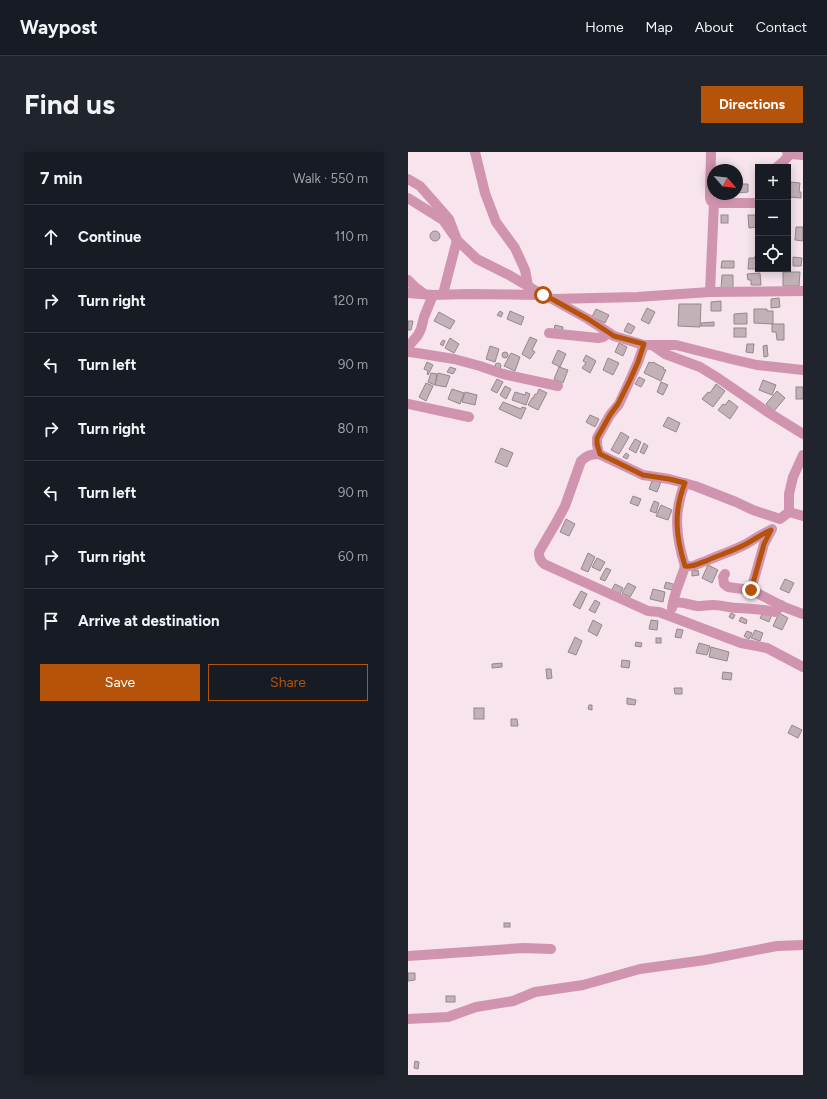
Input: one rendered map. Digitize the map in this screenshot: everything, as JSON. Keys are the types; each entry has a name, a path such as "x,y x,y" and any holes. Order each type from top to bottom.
{"street":[{"path":"476,152 485,193 496,222 515,248 525,270 528,286"},
{"path":"711,152 711,201 755,203"},
{"path":"780,164 784,161 788,153 803,155"},
{"path":"408,179 420,186 449,219 457,240 424,318 421,329 408,347"},
{"path":"408,198 443,220 457,240 477,259 588,319 614,336 648,345 665,354 700,367 803,434"},
{"path":"710,292 714,202"},
{"path":"408,280 415,288 434,294"},
{"path":"408,293 548,297 803,291"},
{"path":"549,333 598,338 609,333"},
{"path":"648,345 676,345 758,365 803,370"},
{"path":"600,454 597,438 624,392 648,345"},
{"path":"408,352 454,359 503,374 558,386"},
{"path":"408,404 469,417"},
{"path":"780,519 753,510 702,488 669,479 643,475 600,454 593,454 586,456 581,461 565,506 558,521 539,552 540,560 544,564 648,611 659,612 672,616 741,643 766,648 803,667"},
{"path":"789,512 789,494 793,477 803,455"},
{"path":"672,616 675,594 685,566 676,527 681,493 685,483"},
{"path":"789,512 803,516"},
{"path":"751,590 764,544 775,523 789,512"},
{"path":"685,566 694,567 702,562 747,543 771,530"},
{"path":"725,574 723,577 724,584 728,587 751,590 803,614"},
{"path":"673,603 680,602 699,606 712,605 737,608 758,608 775,612 781,605"},
{"path":"408,1019 448,1017 476,1007 514,1001 535,992 583,985 640,969 705,960 777,946 803,945"},
{"path":"408,956 523,948 551,950"}],"building":[{"path":"791,182 800,183 799,192 801,192 801,198 791,197"},
{"path":"743,184 748,184 748,192 743,192"},
{"path":"721,215 728,215 728,223 721,223"},
{"path":"748,215 755,215 755,227 749,228"},
{"path":"796,227 803,227 803,241 795,240"},
{"path":"433,231 437,231 440,236 437,241 433,241 430,238 430,234"},
{"path":"793,257 802,258 801,266 793,266"},
{"path":"749,258 755,258 755,269 748,269"},
{"path":"722,261 734,261 734,268 721,268"},
{"path":"783,272 800,272 799,286 783,286"},
{"path":"760,273 761,285 751,285 751,280 748,280 747,274"},
{"path":"722,275 733,275 733,289 721,289"},
{"path":"779,298 780,307 771,308 771,299"},
{"path":"721,301 721,311 711,311 711,302"},
{"path":"679,304 701,304 700,327 678,326"},
{"path":"647,308 655,312 649,324 641,320"},
{"path":"596,309 609,315 605,323 592,317"},
{"path":"754,309 767,309 767,311 773,311 773,324 754,323"},
{"path":"500,311 503,313 501,317 497,315"},
{"path":"510,311 524,317 521,325 507,319"},
{"path":"439,312 455,321 450,329 434,321"},
{"path":"747,313 747,324 734,324 734,314"},
{"path":"408,321 413,321 411,330 408,330"},
{"path":"714,322 714,326 701,326 701,323"},
{"path":"628,323 635,327 631,334 624,331"},
{"path":"772,324 784,324 784,340 777,340 776,332 772,332"},
{"path":"555,325 563,327 562,332 554,330"},
{"path":"734,328 746,328 746,337 734,337"},
{"path":"530,337 537,340 532,350 535,352 530,359 522,354"},
{"path":"450,338 459,344 454,353 445,348"},
{"path":"443,340 445,341 443,346 440,344"},
{"path":"619,343 627,347 623,356 615,352"},
{"path":"747,344 754,344 753,353 746,352"},
{"path":"767,345 768,356 764,357 763,346"},
{"path":"490,346 499,349 495,362 486,359"},
{"path":"558,350 566,354 560,367 552,363"},
{"path":"505,352 508,355 505,358 502,355"},
{"path":"511,353 520,357 515,371 504,366"},
{"path":"586,355 596,361 590,373 582,368 586,363 583,361"},
{"path":"608,358 619,363 613,375 603,370"},
{"path":"427,362 433,365 428,375 428,371 424,369"},
{"path":"649,362 653,362 666,370 661,381 644,373"},
{"path":"498,363 501,366 498,369 495,366"},
{"path":"450,367 456,369 453,374 447,372"},
{"path":"559,367 568,370 563,383 554,379"},
{"path":"431,373 437,374 435,385 428,382"},
{"path":"438,373 450,376 446,387 435,385"},
{"path":"639,377 645,380 641,387 635,384"},
{"path":"497,379 503,382 497,393 491,390"},
{"path":"763,380 776,385 772,395 759,390"},
{"path":"661,382 668,385 663,395 657,392"},
{"path":"426,383 433,386 426,401 419,397"},
{"path":"716,384 725,391 713,407 702,399 708,392 710,393"},
{"path":"505,386 511,389 506,399 500,395"},
{"path":"796,387 803,387 803,399 796,399"},
{"path":"452,389 464,393 460,404 448,399"},
{"path":"539,389 547,393 538,410 528,405"},
{"path":"777,391 785,398 774,411 766,404"},
{"path":"465,392 477,395 475,405 462,402"},
{"path":"515,392 525,395 526,392 530,394 526,405 512,400"},
{"path":"729,400 738,407 730,419 718,410"},
{"path":"503,402 521,409 522,407 526,408 521,419 499,409"},
{"path":"590,415 599,419 595,427 586,422"},
{"path":"668,417 680,423 676,432 663,426"},
{"path":"621,432 629,437 619,454 611,450"},
{"path":"635,439 641,442 636,453 629,449"},
{"path":"644,443 648,446 644,454 640,452"},
{"path":"501,448 513,453 507,467 495,462"},
{"path":"626,453 629,455 627,459 623,457"},
{"path":"652,481 661,482 657,492 649,489"},
{"path":"633,496 641,499 638,506 630,503"},
{"path":"654,501 659,503 656,513 650,511"},
{"path":"661,505 672,510 668,520 656,516"},
{"path":"566,519 575,524 569,536 560,532"},
{"path":"588,553 595,557 588,572 581,569"},
{"path":"597,558 605,562 600,571 592,567"},
{"path":"708,565 718,570 712,583 702,578"},
{"path":"606,568 611,570 605,581 600,579"},
{"path":"698,570 699,575 692,576 692,571"},
{"path":"785,579 794,583 789,593 780,589"},
{"path":"666,582 676,585 675,591 664,588"},
{"path":"628,583 636,587 630,597 622,593"},
{"path":"615,584 623,588 619,595 611,591"},
{"path":"653,589 665,592 663,602 650,599"},
{"path":"581,591 587,594 580,609 573,605"},
{"path":"595,600 600,603 595,613 589,610"},
{"path":"764,611 772,614 769,622 760,618"},
{"path":"731,613 735,615 733,619 729,617"},
{"path":"779,613 788,618 782,630 773,626"},
{"path":"741,617 747,620 746,624 739,621"},
{"path":"593,620 602,625 597,636 588,631"},
{"path":"651,620 658,621 657,630 649,629"},
{"path":"677,629 683,630 681,638 675,637"},
{"path":"755,630 763,633 760,641 751,638"},
{"path":"747,631 752,633 749,639 744,636"},
{"path":"575,637 582,641 576,655 568,652"},
{"path":"656,638 661,638 661,643 656,643"},
{"path":"636,642 642,643 641,647 635,646"},
{"path":"699,643 710,646 707,655 696,653"},
{"path":"711,647 729,652 727,661 709,657"},
{"path":"622,660 630,661 629,668 621,667"},
{"path":"502,663 502,667 492,668 492,664"},
{"path":"546,669 551,669 552,678 547,679"},
{"path":"723,672 732,673 731,680 722,679"},
{"path":"674,688 682,688 682,694 675,694"},
{"path":"627,698 636,700 635,705 627,704"},
{"path":"589,705 592,705 592,710 588,709"},
{"path":"474,708 484,708 484,719 474,719"},
{"path":"511,719 517,719 518,726 511,726"},
{"path":"792,725 802,730 798,738 788,733"},
{"path":"504,923 510,923 510,927 504,927"},
{"path":"408,973 415,973 415,980 408,981"},
{"path":"446,996 455,996 455,1002 446,1002"},
{"path":"415,1061 419,1062 418,1069 414,1068"}],"route":[{"path":"543,295 588,319 614,336 644,344 630,380 618,404 597,438 600,454 643,475 685,483 681,493 676,527 685,566 694,567 702,562 747,543 771,530 764,544 751,590"}]}
